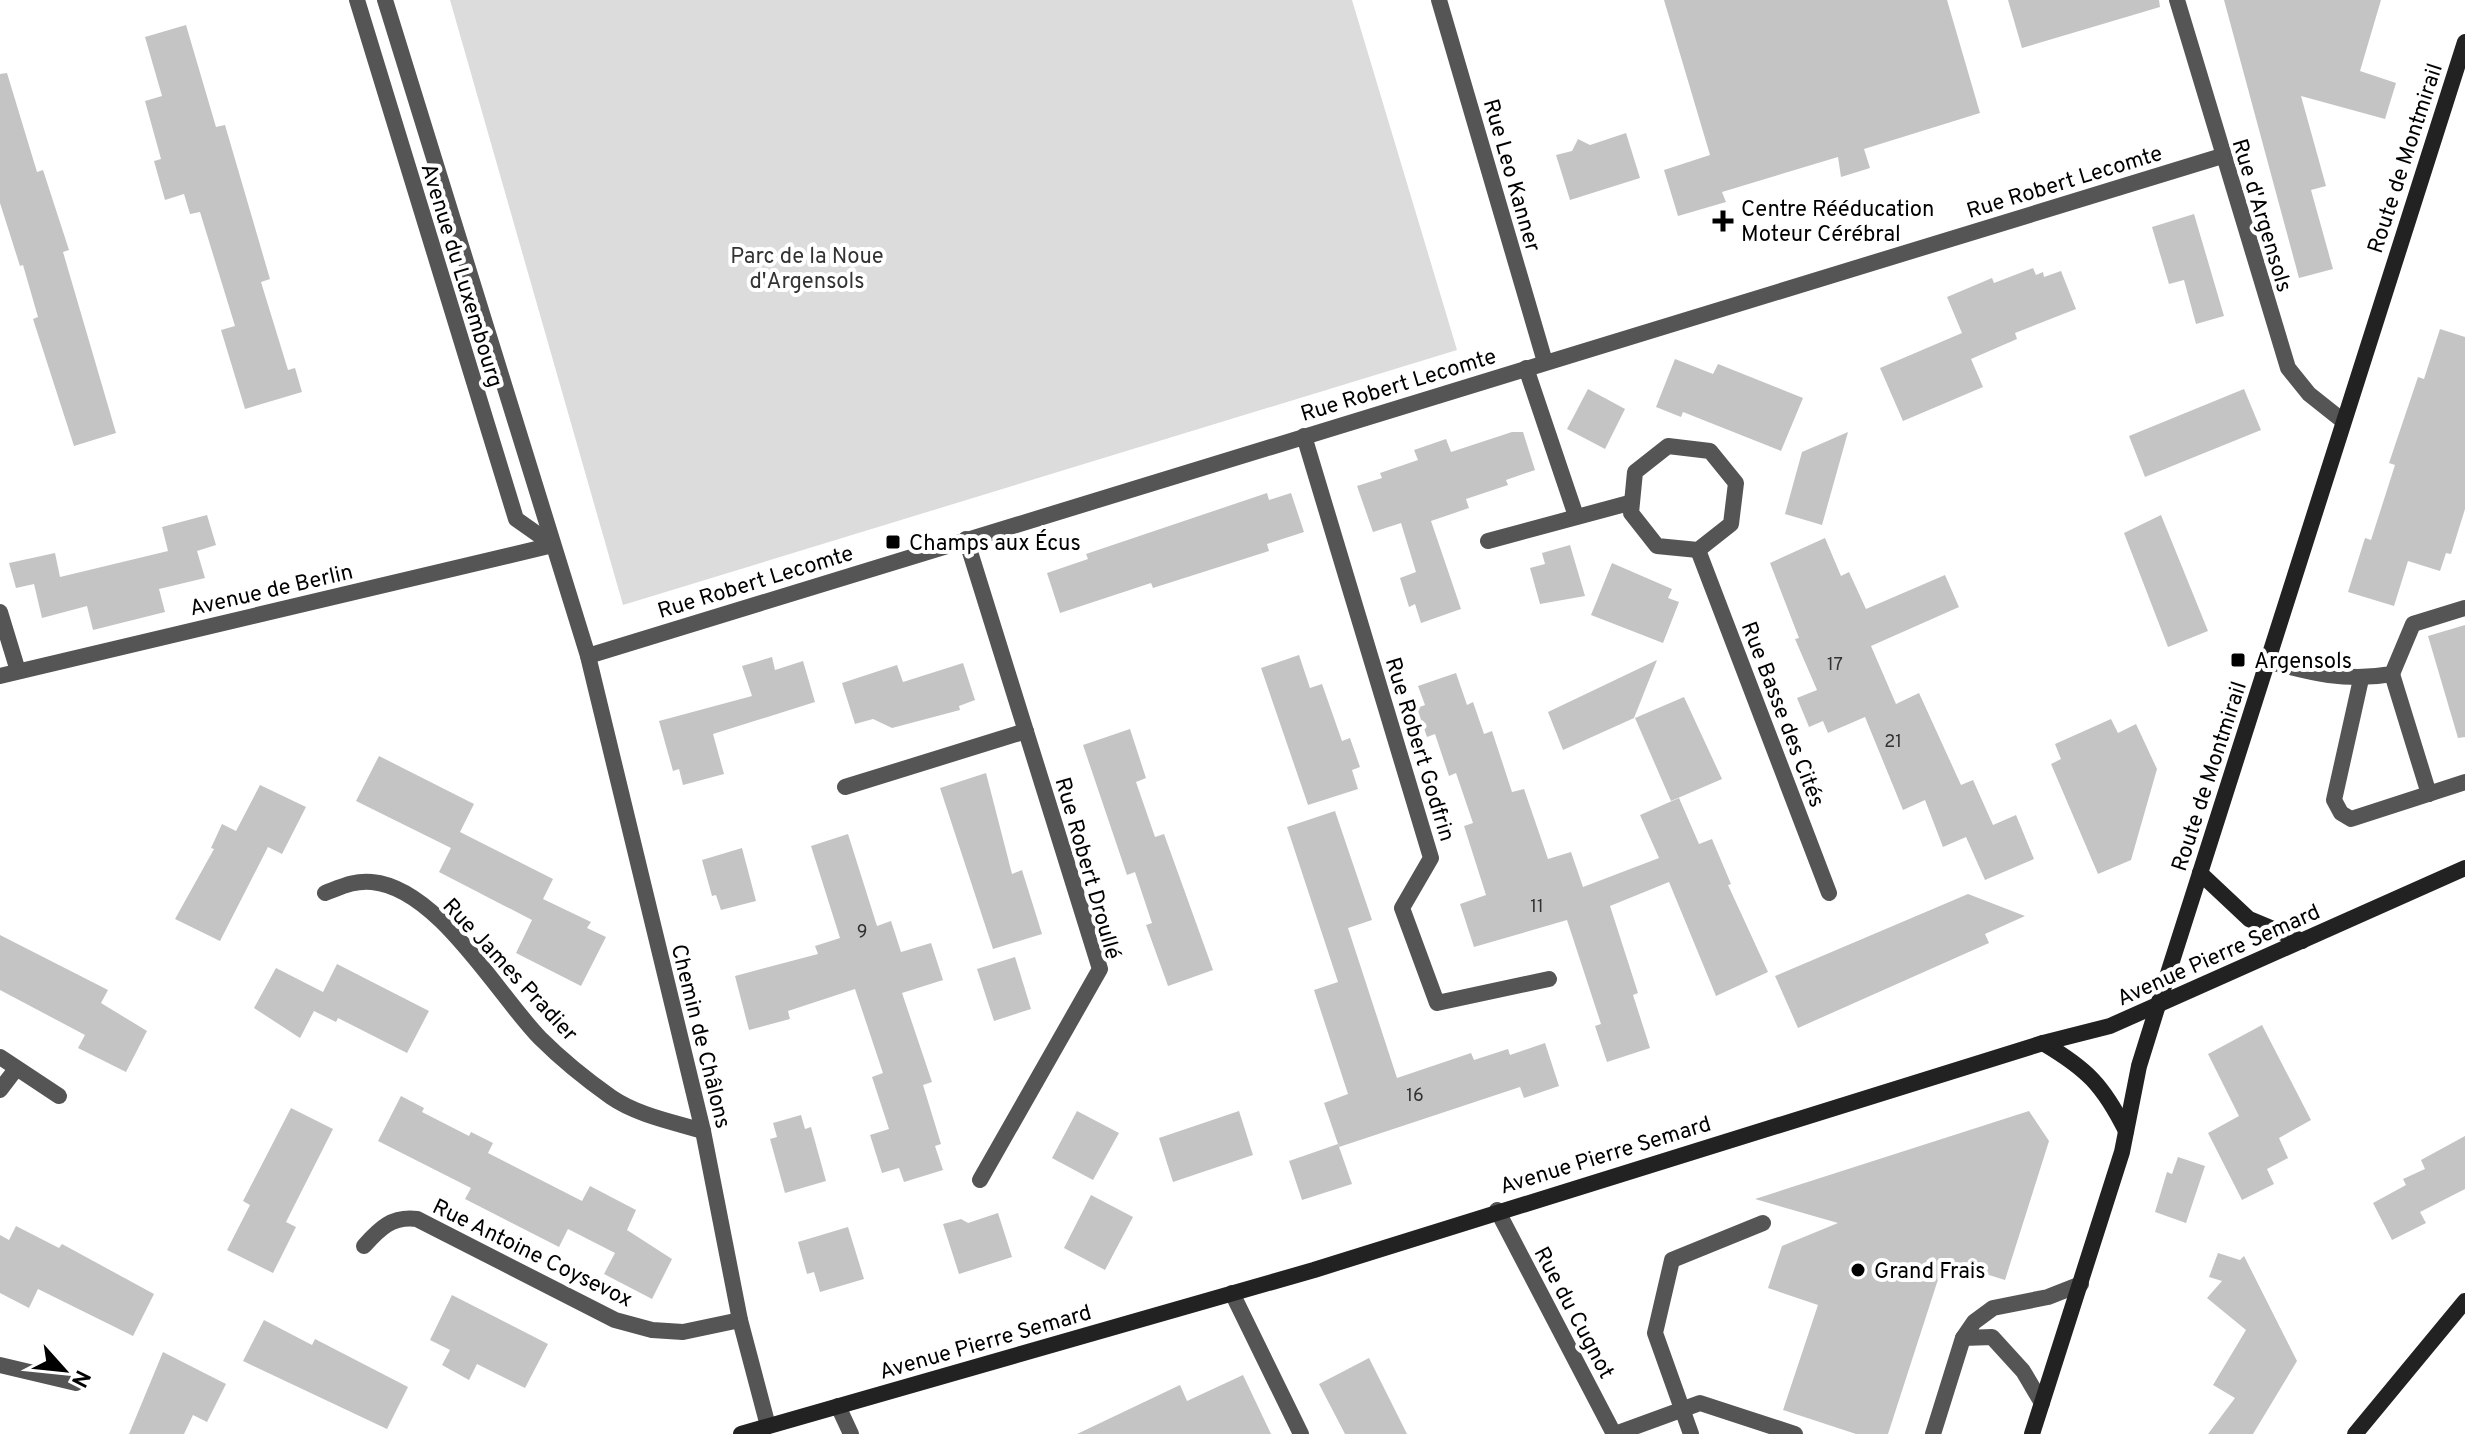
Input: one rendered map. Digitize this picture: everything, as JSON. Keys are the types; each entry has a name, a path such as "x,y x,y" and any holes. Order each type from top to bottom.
{"main road":[{"name":"Route de Montmirail","path":"2032,1434 2126,1131 2139,1066 2465,42"},
{"name":"Avenue Pierre Semard","path":"741,1434 1232,1293 2043,1043 2110,1026 2465,868"},
{"path":"2200,873 2249,919 2302,941"},
{"path":"2043,1043 2080,1066 2099,1083 2126,1131"},
{"path":"2355,1434 2465,1301"}],"street":[{"name":"Avenue du Luxembourg","path":"357,0 516,519 553,545"},
{"name":"Avenue du Luxembourg","path":"385,0 588,656"},
{"name":"Rue Leo Kanner","path":"1439,0 1545,362"},
{"name":"Rue d'Argensols","path":"2177,0 2288,368 2309,394 2343,421"},
{"name":"Rue Robert Lecomte","path":"588,656 2222,156"},
{"path":"1526,368 1576,516"},
{"name":"Rue Robert Godfrin","path":"1304,436 1431,858 1402,908 1437,1003 1549,979"},
{"path":"1668,446 1710,451 1736,483 1731,524 1698,550 1657,546 1631,513 1629,503 1635,472 1668,446"},
{"path":"1488,541 1629,503"},
{"name":"Rue Robert Droullé","path":"966,539 1100,969 980,1180"},
{"name":"Avenue de Berlin","path":"0,676 553,545"},
{"name":"Rue Basse des Cités","path":"1698,550 1829,893"},
{"path":"2429,794 2392,674 2413,624 2465,608"},
{"path":"0,612 18,671"},
{"name":"Chemin de Châlons","path":"588,656 703,1131 740,1320 768,1426"},
{"path":"2267,661 2317,675 2361,679 2392,674"},
{"path":"2361,679 2334,800 2341,813 2351,819 2465,782"},
{"path":"845,787 1026,731"},
{"name":"Rue James Pradier","path":"325,893 348,884 373,882 394,888 418,903 442,923 541,1038 613,1099 654,1117 703,1131"},
{"path":"0,1057 59,1096"},
{"path":"0,1090 16,1069"},
{"name":"Rue du Cugnot","path":"1497,1210 1615,1434"},
{"name":"Rue Antoine Coysevox","path":"364,1246 380,1228 401,1217 417,1219 615,1320 652,1330 683,1332 740,1320"},
{"path":"1691,1434 1655,1333 1672,1260 1763,1223"},
{"path":"1933,1434 1963,1338 1974,1322 1993,1308 2048,1297 2081,1284"},
{"path":"1232,1293 1301,1434"},
{"path":"1963,1338 1992,1337 2006,1349 2042,1403"},
{"path":"0,1365 76,1383"},
{"path":"1615,1434 1700,1403 1795,1434"},
{"path":"838,1406 851,1434"}],"green space":[{"name":"Parc de la Noue d'Argensols","path":"450,0 1352,0 1457,350 623,605"}],"building":[{"path":"1664,0 1947,0 1980,113 1864,149 1870,168 1841,177 1838,157 1722,192 1726,202 1678,216 1664,170 1710,155"},
{"path":"2008,0 2159,0 2160,7 2022,48"},
{"path":"2224,0 2381,0 2360,71 2396,83 2385,119 2301,96 2326,186 2311,190 2333,269 2299,278"},
{"path":"186,25 216,127 225,125 270,279 261,282 288,370 295,368 302,392 245,409 221,330 235,326 200,212 190,214 184,194 165,200 154,161 161,159 145,101 162,96 145,37"},
{"path":"7,73 37,172 43,170 69,250 63,252 116,433 74,446 33,319 38,317 23,265 20,266 0,203 0,74"},
{"path":"1626,133 1640,178 1570,200 1556,155 1572,151 1578,139 1590,145"},
{"path":"2194,214 2224,316 2196,324 2184,280 2169,284 2152,227"},
{"path":"2033,268 2036,275 2043,272 2044,277 2061,271 2076,309 2015,333 2017,339 1971,359 1983,387 1903,421 1880,368 1962,333 1947,297 1992,278 1994,283"},
{"path":"2440,329 2465,337 2465,509 2451,554 2446,553 2440,571 2408,561 2394,606 2348,592 2365,538 2371,540 2395,465 2389,463 2418,377 2424,379"},
{"path":"1675,359 1713,374 1718,364 1803,398 1781,451 1683,412 1681,417 1656,407"},
{"path":"1588,389 1625,409 1605,449 1567,429"},
{"path":"2244,389 2261,430 2145,477 2129,436"},
{"path":"1512,432 1523,432 1535,470 1506,480 1508,485 1466,499 1469,508 1431,521 1461,609 1421,623 1415,604 1409,607 1400,578 1416,572 1401,523 1373,532 1357,486 1382,478 1380,473 1418,460 1414,450 1446,439 1451,452"},
{"path":"1848,432 1822,525 1785,514 1802,452"},
{"path":"1267,493 1269,500 1291,493 1304,532 1267,544 1269,551 1153,588 1151,583 1060,613 1047,573 1088,559 1086,554"},
{"path":"207,515 216,545 197,551 205,578 159,589 165,612 93,630 87,606 42,618 34,584 16,588 9,563 55,553 60,577 168,551 162,527"},
{"path":"2161,515 2208,631 2168,647 2124,533"},
{"path":"1825,538 1841,576 1849,572 1866,609 1945,575 1959,607 1871,646 1896,704 1919,693 1961,785 1973,780 1993,825 2016,815 2034,859 1985,880 1966,837 1943,847 1925,800 1903,810 1865,717 1828,733 1823,721 1809,727 1797,698 1817,690 1795,639 1799,638 1770,563"},
{"path":"1570,545 1585,596 1540,604 1530,568 1545,564 1542,553"},
{"path":"1612,563 1672,589 1668,598 1679,602 1663,643 1591,615"},
{"path":"2465,625 2465,737 2458,738 2428,636"},
{"path":"1299,655 1310,688 1322,684 1342,741 1350,738 1360,767 1352,770 1358,789 1308,805 1261,668"},
{"path":"772,657 775,670 803,661 815,702 713,734 724,774 683,785 679,769 673,771 659,721 752,696 742,666"},
{"path":"1657,660 1634,718 1563,750 1548,712"},
{"path":"963,663 975,700 959,706 960,710 892,728 873,719 855,724 842,683 897,665 903,682"},
{"path":"1456,673 1467,705 1473,702 1484,734 1492,731 1512,792 1524,789 1548,859 1571,852 1583,887 1659,858 1640,815 1679,798 1699,844 1712,839 1731,884 1728,885 1768,972 1716,996 1669,882 1610,906 1638,993 1633,995 1650,1048 1607,1062 1595,1026 1601,1024 1567,920 1474,947 1460,904 1486,895 1464,826 1473,823 1456,773 1449,776 1435,734 1427,737 1417,708 1425,705 1418,686"},
{"path":"1684,697 1722,779 1671,801 1635,718"},
{"path":"2111,719 2118,733 2136,724 2157,769 2131,860 2098,874 2051,764 2061,759 2055,744"},
{"path":"1130,729 1146,778 1136,782 1155,837 1164,834 1213,970 1168,986 1146,925 1152,923 1135,872 1127,875 1083,745"},
{"path":"379,756 474,804 460,832 553,879 543,899 591,922 587,928 606,937 581,986 516,953 532,920 439,872 451,848 356,801"},
{"path":"986,773 1012,874 1022,870 1042,934 993,949 940,788"},
{"path":"260,785 306,807 282,854 268,847 220,941 175,919 214,849 211,848 222,824 236,831"},
{"path":"1335,811 1372,920 1348,928 1397,1078 1471,1053 1474,1060 1508,1049 1510,1055 1545,1043 1559,1086 1524,1098 1520,1087 1339,1147 1324,1103 1348,1094 1314,990 1338,982 1287,827"},
{"path":"848,834 877,926 891,921 901,952 931,943 943,980 902,993 932,1082 923,1085 941,1144 935,1146 943,1170 904,1182 899,1168 882,1173 870,1135 889,1129 872,1077 883,1073 855,989 788,1011 790,1019 749,1030 735,976 818,954 815,946 840,938 811,846"},
{"path":"742,848 756,901 721,910 716,895 712,896 702,860"},
{"path":"1968,894 2025,916 1985,934 1989,943 1798,1028 1775,976"},
{"path":"0,935 108,990 101,1003 147,1031 126,1072 78,1048 85,1035 0,990"},
{"path":"1015,957 1031,1009 994,1021 977,969"},
{"path":"337,964 429,1011 407,1053 338,1018 336,1022 314,1011 300,1038 254,1008 276,968 323,992"},
{"path":"2262,1025 2311,1120 2279,1138 2288,1158 2267,1169 2274,1184 2242,1200 2208,1133 2239,1116 2208,1054"},
{"path":"401,1096 424,1108 422,1112 469,1136 471,1132 493,1143 488,1153 582,1201 590,1186 636,1210 627,1230 672,1259 652,1299 604,1274 615,1253 568,1229 559,1247 465,1199 471,1188 378,1141"},
{"path":"291,1108 333,1129 286,1222 296,1227 273,1273 227,1250 250,1205 243,1201"},
{"path":"1077,1111 1119,1133 1093,1180 1052,1158"},
{"path":"1239,1111 1253,1155 1173,1182 1159,1138"},
{"name":"Grand Frais","path":"2029,1111 2049,1141 2005,1280 1944,1261 1888,1434 1856,1434 1783,1410 1818,1305 1768,1288 1782,1246 1838,1223 1755,1199"},
{"path":"801,1115 805,1129 811,1127 826,1181 785,1193 770,1139 777,1137 773,1123"},
{"path":"2465,1136 2465,1189 2420,1212 2426,1223 2392,1240 2373,1203 2406,1185 2403,1179 2425,1169 2421,1160"},
{"path":"1338,1144 1352,1184 1302,1200 1289,1161"},
{"path":"2178,1157 2205,1166 2186,1223 2155,1212 2167,1172 2172,1174"},
{"path":"1091,1195 1133,1217 1105,1270 1064,1248"},
{"path":"998,1213 1012,1257 959,1274 943,1224 961,1219 968,1223"},
{"path":"16,1226 59,1248 62,1244 154,1294 133,1336 38,1289 29,1308 0,1293 0,1235 9,1240"},
{"path":"848,1227 864,1279 820,1292 814,1272 807,1274 798,1242"},
{"path":"2218,1253 2240,1260 2244,1256 2297,1361 2253,1434 2208,1434 2235,1398 2213,1385 2246,1330 2207,1298 2222,1281 2209,1277"},
{"path":"452,1295 548,1344 525,1388 477,1364 469,1380 442,1365 450,1350 430,1340"},
{"path":"264,1320 312,1345 315,1339 408,1387 387,1429 243,1361"},
{"path":"163,1352 226,1384 207,1422 193,1415 184,1434 129,1434"},
{"path":"1369,1358 1407,1434 1345,1434 1319,1384"},
{"path":"1243,1375 1271,1434 1077,1434 1180,1385 1187,1401"}],"place":[{"name":"Centre Rééducation Moteur Cérébral","path":"1723,221"},
{"name":"Champs aux Écus","path":"893,542"},
{"name":"Argensols","path":"2238,660"},
{"name":"Grand Frais","path":"1858,1270"}]}
